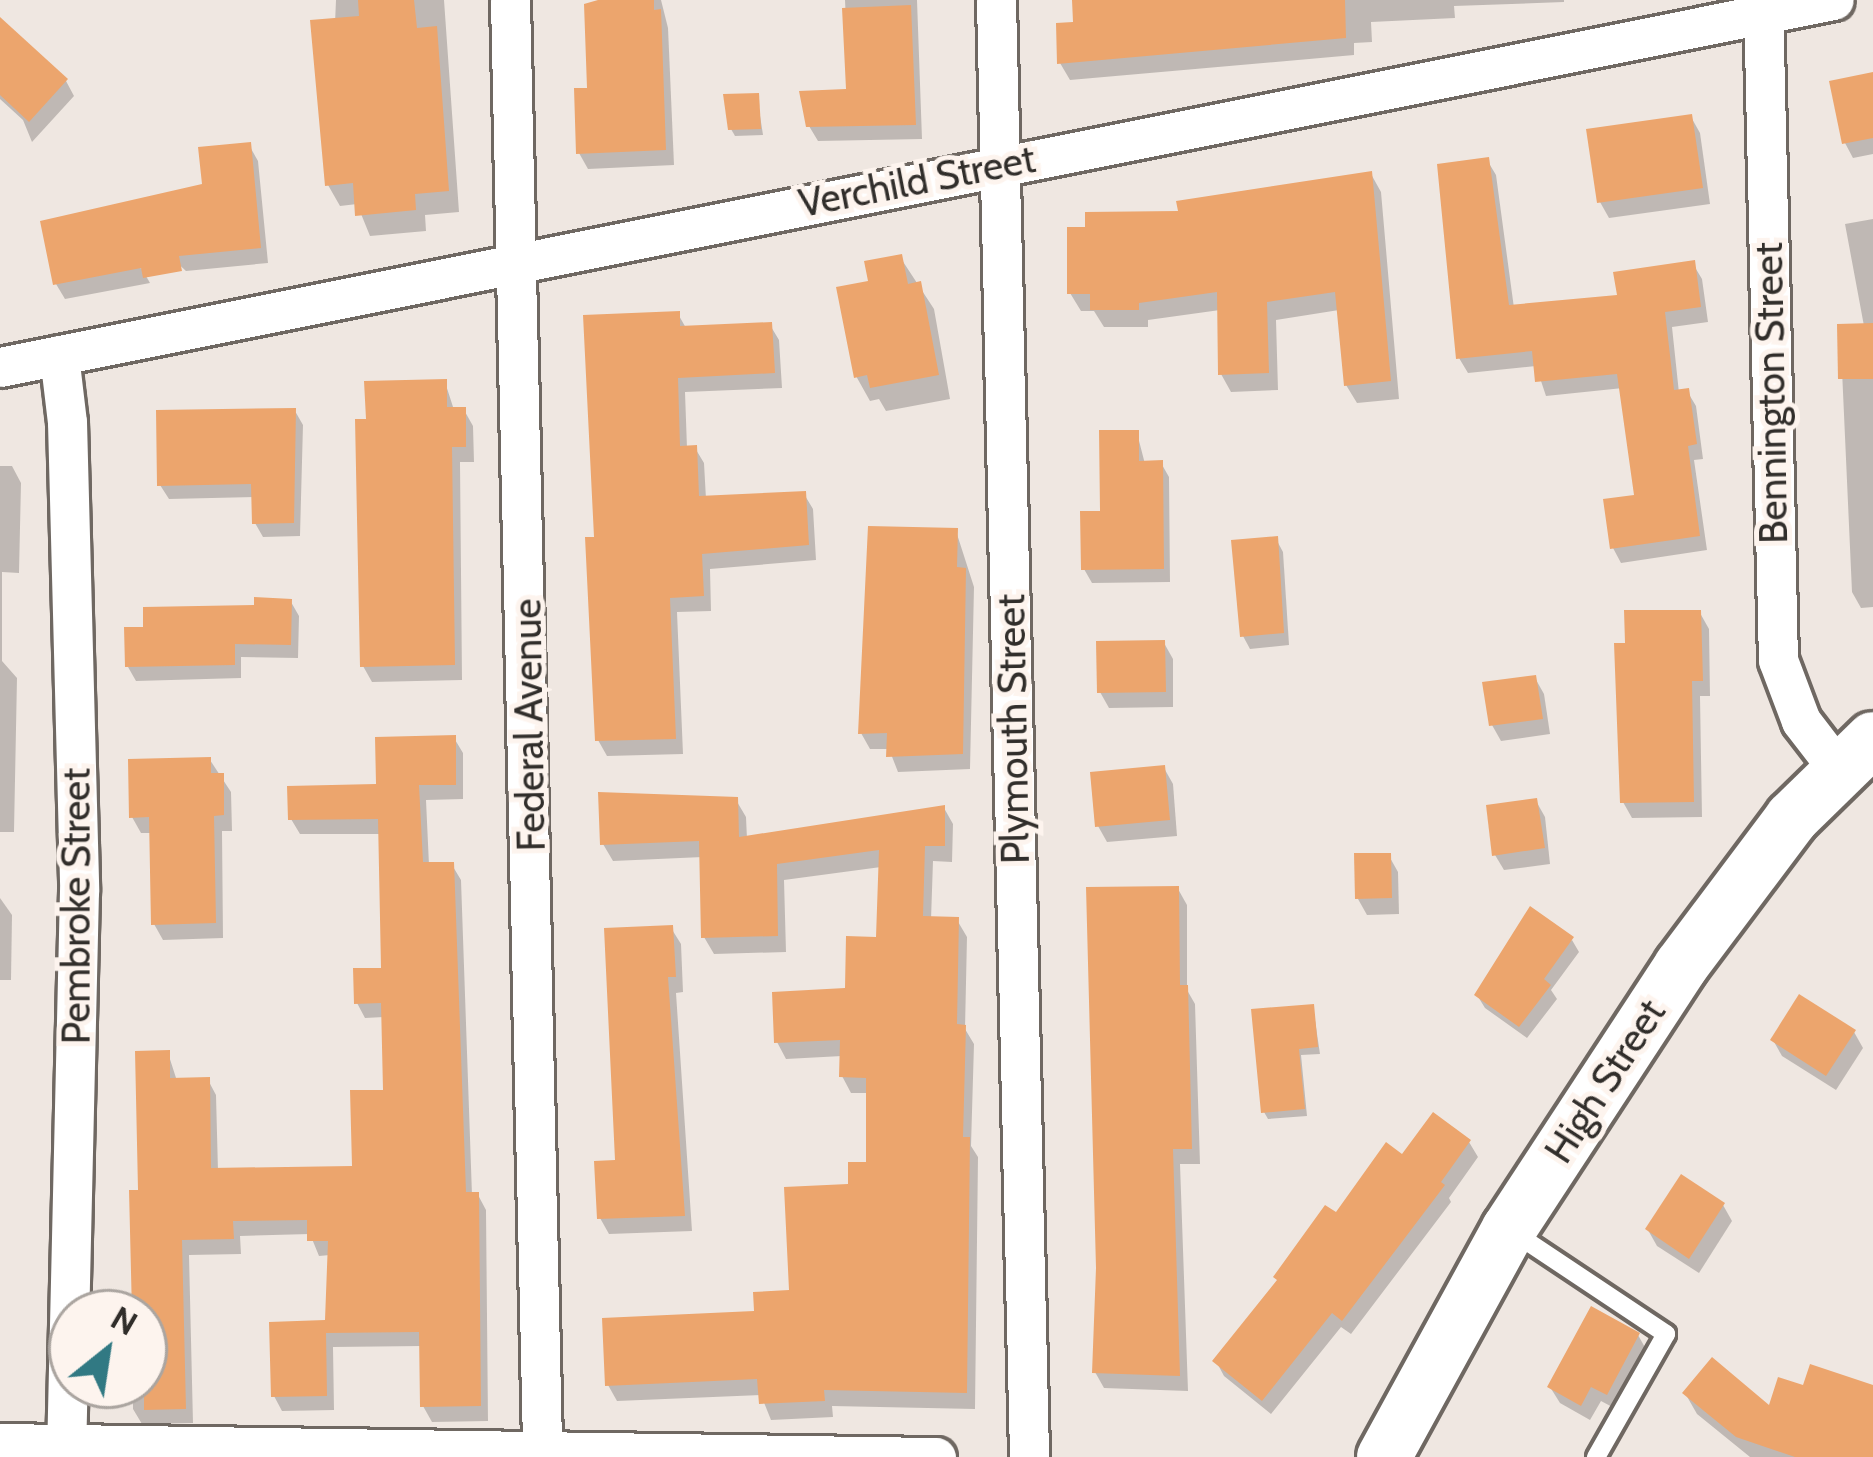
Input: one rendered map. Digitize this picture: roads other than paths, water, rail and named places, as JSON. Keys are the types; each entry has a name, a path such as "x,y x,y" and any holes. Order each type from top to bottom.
{"street":[{"name":"Federal Avenue","path":"510,0 542,1449"},
{"name":"Plymouth Street","path":"996,0 1029,1457"},
{"name":"Verchild Street","path":"0,367 1763,7 1834,0"},
{"name":"Bennington Street","path":"1763,7 1776,639 1790,702 1855,754"},
{"name":"Pembroke Street","path":"59,355 67,422 79,872 66,1450"},
{"name":"High Street","path":"1397,1453 1510,1229 1681,966 1782,830 1855,754"},
{"path":"0,1443 66,1450 542,1449 936,1457"}],"lane":[{"path":"1510,1229 1666,1334 1596,1457"}]}
